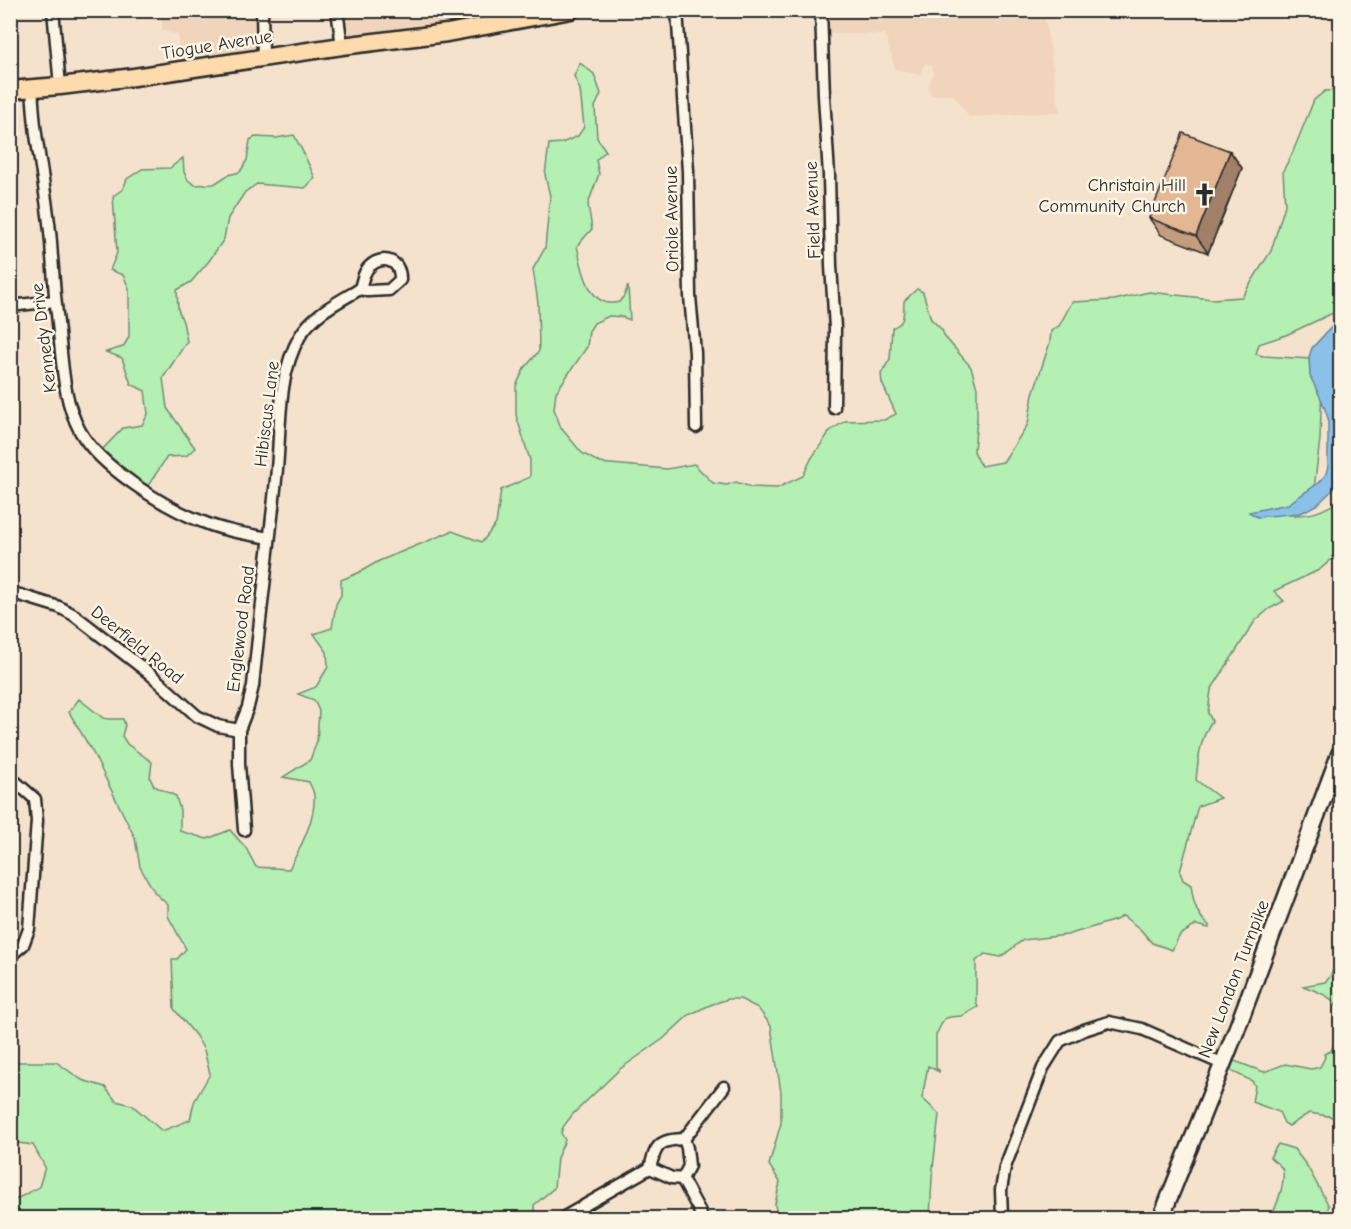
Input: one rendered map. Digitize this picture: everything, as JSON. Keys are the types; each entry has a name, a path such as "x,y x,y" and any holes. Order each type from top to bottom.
{"main road":[{"name":"Tiogue Avenue","path":"10,90 134,77 263,57 447,33 571,10"},
{"name":"New London Turnpike","path":"1161,1218 1244,1010 1341,753"}],"street":[{"path":"53,10 60,86"},
{"path":"262,10 263,57"},
{"path":"337,10 342,46"},
{"name":"Oriole Avenue","path":"677,10 688,171 690,296 695,353 696,427"},
{"name":"Field Avenue","path":"821,10 835,328 834,408"},
{"name":"Kennedy Drive","path":"32,88 36,135 50,227 55,301 65,389 80,431 92,448 111,467 173,508 204,523 269,538"},
{"name":"Hibiscus Lane","path":"269,538 277,470 283,383 290,355 301,333 318,315 360,289"},
{"path":"10,306 55,301"},
{"name":"Englewood Road","path":"244,830 239,730 253,686 269,538"},
{"name":"Deerfield Road","path":"10,592 59,607 74,615 149,673 197,716 219,726 239,730"},
{"path":"10,777 34,799 37,821 29,929 23,945 10,956"},
{"path":"1002,1218 1005,1167 1043,1068 1059,1041 1109,1022 1142,1029 1222,1064"},
{"path":"566,1216 650,1168 654,1152 661,1143 684,1138 724,1087"},
{"path":"682,1179 689,1166 684,1138"},
{"path":"650,1168 672,1178 682,1179"},
{"path":"682,1179 702,1218"}],"shaded area":[{"path":"162,11 262,11 263,54 179,67 178,35 162,31"},
{"path":"337,11 558,11 343,44"},
{"path":"820,11 1044,11 1060,112 969,117 954,95 931,95 928,86 934,73 931,65 925,63 920,75 895,69 885,33 880,35 821,32"}],"green space":[{"path":"580,63 594,74 601,94 595,107 597,138 606,151 596,160 599,174 588,204 592,229 577,246 586,280 595,296 601,301 619,302 628,286 630,320 609,316 594,323 589,331 587,347 556,392 554,409 561,428 582,453 600,463 667,469 694,464 713,483 727,485 736,482 751,487 777,488 803,476 811,459 830,431 845,421 884,420 896,414 882,383 881,374 890,359 892,328 902,321 904,301 917,289 923,292 931,319 971,367 977,388 974,451 981,466 1003,462 1028,424 1033,394 1050,342 1051,331 1059,326 1072,302 1114,300 1149,292 1212,299 1242,297 1271,251 1285,205 1283,171 1314,100 1325,91 1340,90 1340,311 1286,335 1259,344 1256,354 1311,359 1322,384 1320,439 1314,489 1289,515 1316,512 1340,500 1340,557 1331,560 1319,570 1274,591 1284,601 1269,609 1255,621 1211,690 1208,713 1212,721 1202,742 1196,780 1220,798 1198,806 1180,872 1183,880 1191,885 1196,907 1209,928 1196,925 1180,935 1172,950 1152,943 1140,929 1123,916 1067,935 1023,940 1001,957 985,954 976,961 978,1007 962,1016 944,1019 936,1035 936,1068 939,1072 928,1066 922,1098 939,1114 930,1218 777,1218 775,1204 780,1182 769,1165 781,1123 781,1093 771,1026 758,1008 740,999 728,999 689,1015 663,1039 620,1069 573,1114 561,1133 565,1140 557,1158 554,1188 534,1205 535,1218 11,1218 11,1202 39,1187 45,1167 33,1145 11,1142 11,1062 56,1062 82,1080 105,1087 116,1101 132,1105 162,1131 190,1120 194,1102 210,1074 204,1050 196,1036 174,1009 172,959 177,959 186,949 168,916 168,905 155,893 140,867 135,838 93,753 69,712 79,699 103,718 123,719 125,725 122,736 127,744 152,762 150,778 154,786 176,796 180,810 180,831 207,839 230,830 246,848 256,867 289,869 310,824 314,796 309,782 283,777 310,760 317,741 319,711 314,700 298,694 316,687 328,667 327,652 314,634 332,628 336,604 341,595 341,580 379,561 452,531 482,542 496,524 501,490 530,477 530,460 516,415 516,386 524,369 539,351 538,303 533,269 545,248 550,196 545,175 549,144 562,143 578,136 584,127 580,90 574,76"},
{"path":"294,135 315,178 305,188 257,184 245,192 228,218 224,239 209,261 191,282 177,290 178,309 187,341 163,378 167,408 195,448 186,456 167,457 146,489 99,453 123,428 142,425 148,414 145,391 131,384 122,358 106,352 123,347 129,337 129,288 123,275 110,270 117,253 113,196 123,189 127,179 142,169 170,168 183,158 184,172 188,180 195,185 214,184 228,175 240,172 247,160 250,140 255,137 276,138"},
{"path":"1340,956 1340,1019 1337,1007 1331,999 1303,986 1325,982"},
{"path":"1340,1019 1340,1118 1309,1113 1289,1126 1284,1123 1279,1112 1252,1102 1255,1086 1252,1081 1225,1068 1229,1059 1264,1072 1285,1064 1311,1069 1320,1067 1325,1057 1324,1054 1331,1051"},
{"path":"1278,1144 1294,1149 1307,1166 1329,1206 1323,1218 1269,1218 1278,1201 1283,1178 1281,1167 1270,1157"}],"water":[{"path":"1340,318 1340,483 1318,504 1301,513 1257,517 1249,512 1288,504 1320,482 1326,474 1328,418 1310,376 1309,357 1312,348"}],"building":[{"path":"1183,133 1230,151 1196,236 1149,218"}],"place":[{"name":"Christain Hill Community Church","path":"1204,195"}]}
